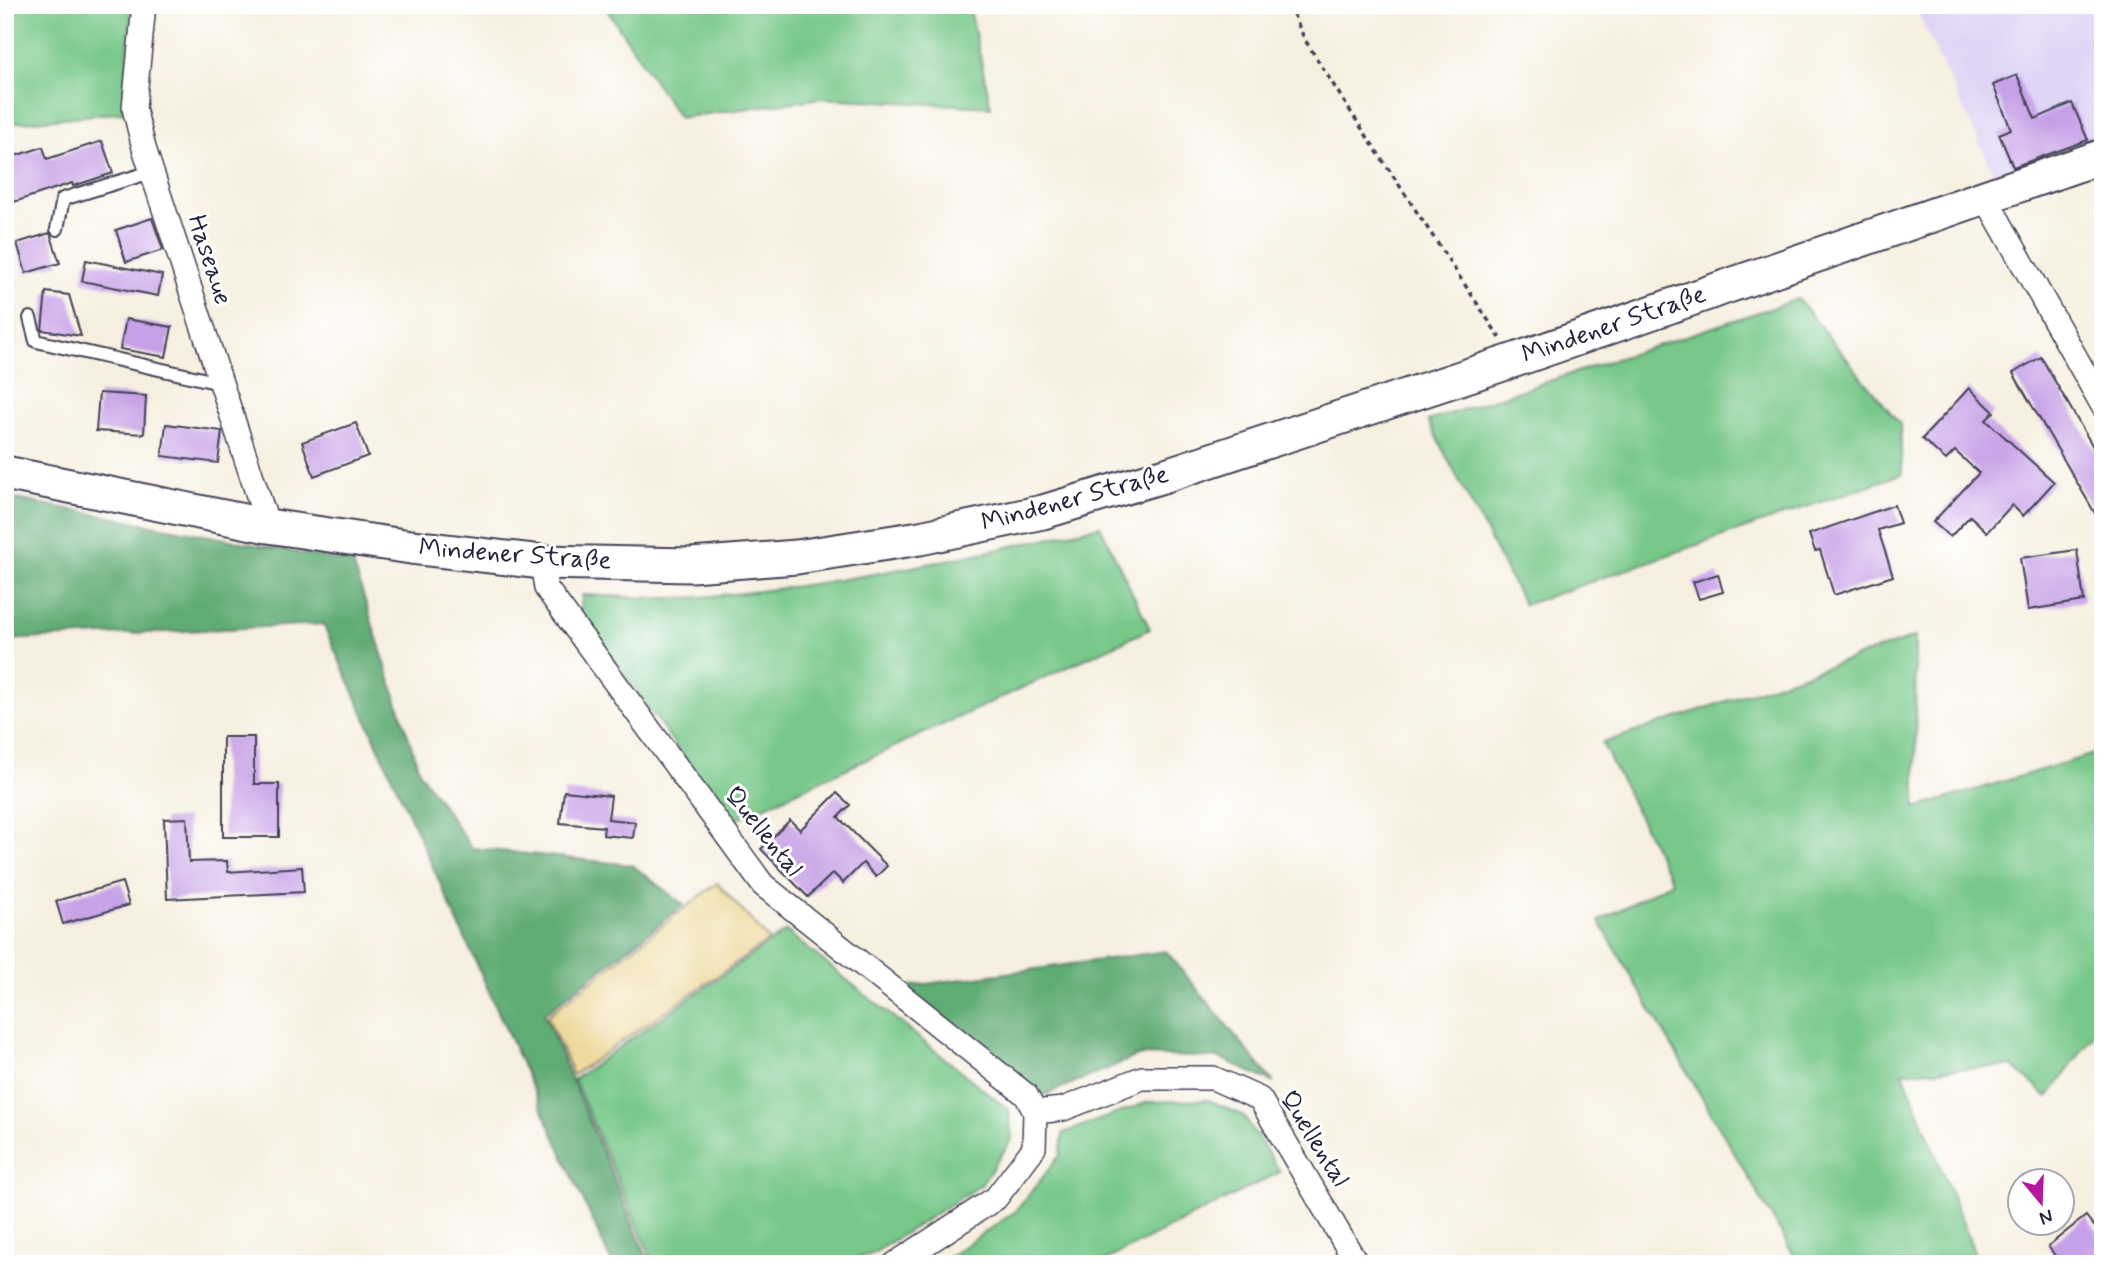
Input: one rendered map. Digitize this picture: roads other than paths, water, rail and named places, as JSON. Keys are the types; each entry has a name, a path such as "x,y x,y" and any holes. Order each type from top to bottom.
{"main road":[{"name":"Mindener Straße","path":"5,472 268,526 411,547 542,562 691,565 797,557 932,535 1043,512 1166,475 1515,360 1984,195 2103,156"}],"street":[{"name":"Haseaue","path":"144,5 134,108 151,172 268,526"},
{"path":"1984,195 2103,406"},
{"name":"Quellental","path":"542,562 546,588 763,885 1026,1095 1035,1112 1063,1109 1142,1078 1213,1078 1260,1099 1357,1264"},
{"path":"895,1264 996,1198 1034,1148 1035,1112"}],"lane":[{"path":"57,229 63,199 151,172"},
{"path":"30,318 36,341 220,383"}]}
